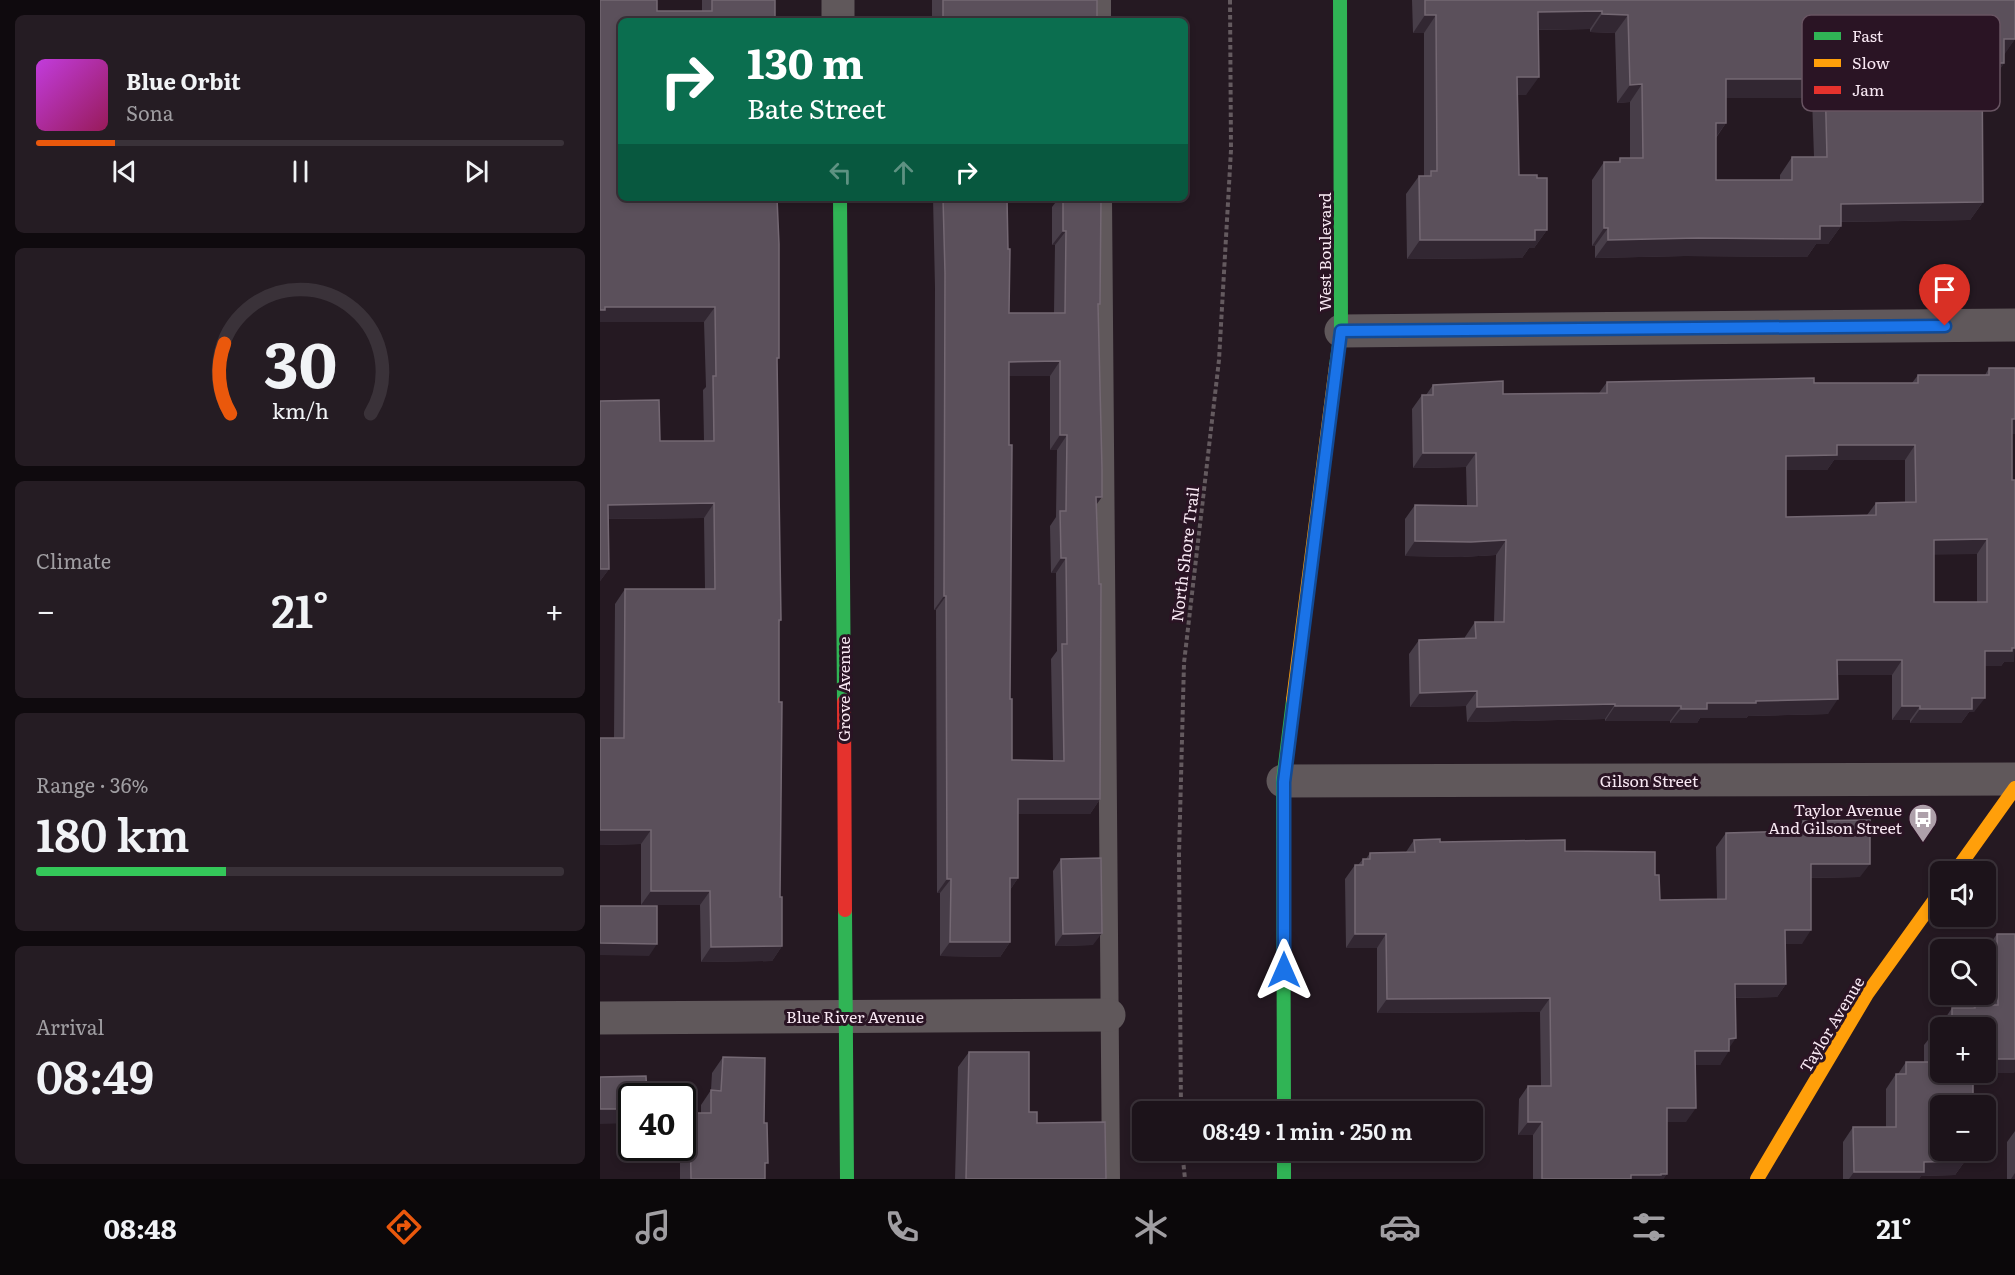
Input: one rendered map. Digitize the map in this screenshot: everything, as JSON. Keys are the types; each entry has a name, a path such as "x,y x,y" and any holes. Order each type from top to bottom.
{"street":[{"path":"838,0 838,18"},
{"name":"West Boulevard","path":"1284,1101 1284,782 1341,331 1340,0"},
{"name":"Grove Avenue","path":"840,201 847,1179"},
{"path":"1341,331 2015,325"},
{"name":"Gilson Street","path":"1284,782 2015,779"},
{"path":"1963,861 2015,788"},
{"name":"Taylor Avenue","path":"1757,1179 1867,994 1930,906"},
{"name":"Blue River Avenue","path":"600,1018 1109,1015"},
{"path":"1284,1161 1284,1179"}],"lane":[{"path":"1102,0 1102,18"},
{"path":"1103,201 1111,1179"}],"path":[{"name":"North Shore Trail","path":"1181,1101 1179,855 1184,663 1220,360 1231,150 1230,0"},
{"path":"1183,1161 1185,1179"}],"building":[{"path":"600,0 657,0 657,11 712,11 712,0 775,0 775,18 618,18 618,201 777,201 782,946 711,947 710,891 651,891 651,830 600,830 600,738 624,738 625,589 715,589 714,503 608,505 609,569 600,569 600,401 659,400 660,441 714,441 713,376 716,376 715,307 605,307 605,310 600,310"},
{"path":"943,0 1097,0 1097,18 943,18"},
{"path":"1425,0 2015,0 2015,39 2004,39 2004,63 2000,63 2000,15 1802,15 1802,79 1726,79 1726,123 1716,123 1716,180 1792,180 1792,157 1827,157 1826,111 1982,111 1983,202 1841,204 1841,226 1820,226 1820,239 1608,240 1608,228 1604,228 1604,162 1620,162 1620,158 1643,158 1642,84 1630,85 1628,15 1602,14 1602,11 1538,12 1539,77 1517,77 1519,175 1537,175 1537,178 1547,178 1547,230 1535,230 1535,240 1420,240 1419,176 1431,176 1431,171 1437,171 1436,15 1425,15"},
{"path":"943,201 1007,201 1008,249 1010,249 1009,313 1065,313 1066,231 1063,231 1063,201 1101,201 1100,304 1098,304 1102,497 1096,497 1099,584 1101,584 1100,799 1018,799 1018,878 1010,878 1010,942 950,942 951,879 947,879 946,596 944,596","holes":["1060,361 1060,435 1067,435 1066,511 1060,511 1061,558 1066,558 1067,644 1062,644 1064,761 1012,760 1012,699 1010,699 1012,445 1009,445 1009,362"]},
{"path":"1989,368 2015,368 2012,480 2015,480 2015,648 2012,648 2012,651 1985,651 1985,698 1972,698 1972,709 1920,709 1920,706 1902,706 1902,660 1837,660 1838,699 1707,703 1707,709 1681,709 1681,706 1615,706 1615,704 1477,707 1477,691 1420,693 1419,640 1476,638 1475,622 1504,622 1506,540 1415,541 1415,505 1477,506 1476,453 1423,453 1422,395 1433,395 1433,385 1503,381 1503,394 1607,393 1607,382 1814,378 1814,383 1918,383 1918,375 1989,375","holes":["1837,445 1915,445 1916,502 1876,503 1876,515 1786,517 1786,456 1837,455","1987,539 1987,602 1934,602 1934,540"]},
{"path":"1870,820 1870,864 1811,864 1811,930 1785,930 1786,984 1735,984 1736,1038 1729,1039 1729,1051 1695,1051 1696,1108 1667,1108 1667,1174 1631,1175 1631,1179 1542,1179 1542,1122 1528,1122 1528,1086 1551,1086 1550,998 1387,999 1386,934 1355,934 1355,865 1363,865 1363,859 1370,859 1370,853 1415,852 1414,840 1440,839 1440,842 1565,840 1565,851 1655,852 1655,875 1659,875 1660,900 1726,899 1726,833 1803,831 1803,821"},
{"path":"1101,858 1102,933 1063,934 1061,859"},
{"path":"600,906 657,906 657,944 600,943"},
{"path":"1997,934 2015,934 2015,1059 1996,1059 1996,1017 1952,1017 1952,1008 1998,1005"},
{"path":"969,1052 1029,1052 1029,1112 1037,1112 1037,1123 1105,1122 1106,1179 966,1179"},
{"path":"723,1057 765,1058 764,1123 767,1123 768,1163 765,1163 765,1179 691,1179 691,1161 696,1161 696,1113 711,1113 711,1090 721,1091"},
{"path":"1906,1062 1930,1062 1930,1083 1973,1083 1973,1095 1930,1095 1930,1161 1965,1161 1924,1162 1924,1172 1854,1172 1853,1127 1896,1127 1896,1074 1906,1074"},
{"path":"646,1076 646,1083 618,1083 618,1109 600,1109 600,1077"}],"traffic: fast":[{"path":"1336,366 1341,331 1340,0"},
{"path":"840,201 844,702"},
{"path":"1284,1101 1283,781 1293,700"},
{"path":"845,910 847,1179"},
{"path":"1284,1161 1284,1179"}],"traffic: slow":[{"path":"1293,700 1336,366"},
{"path":"1963,861 2015,788"},
{"path":"1757,1179 1867,994 1930,906"}],"traffic: jam":[{"path":"844,702 845,910"}],"place":[{"name":"Taylor Avenue And Gilson Street","path":"1923,844"}],"route":[{"path":"1284,970 1284,782 1341,331 1945,326"}]}
